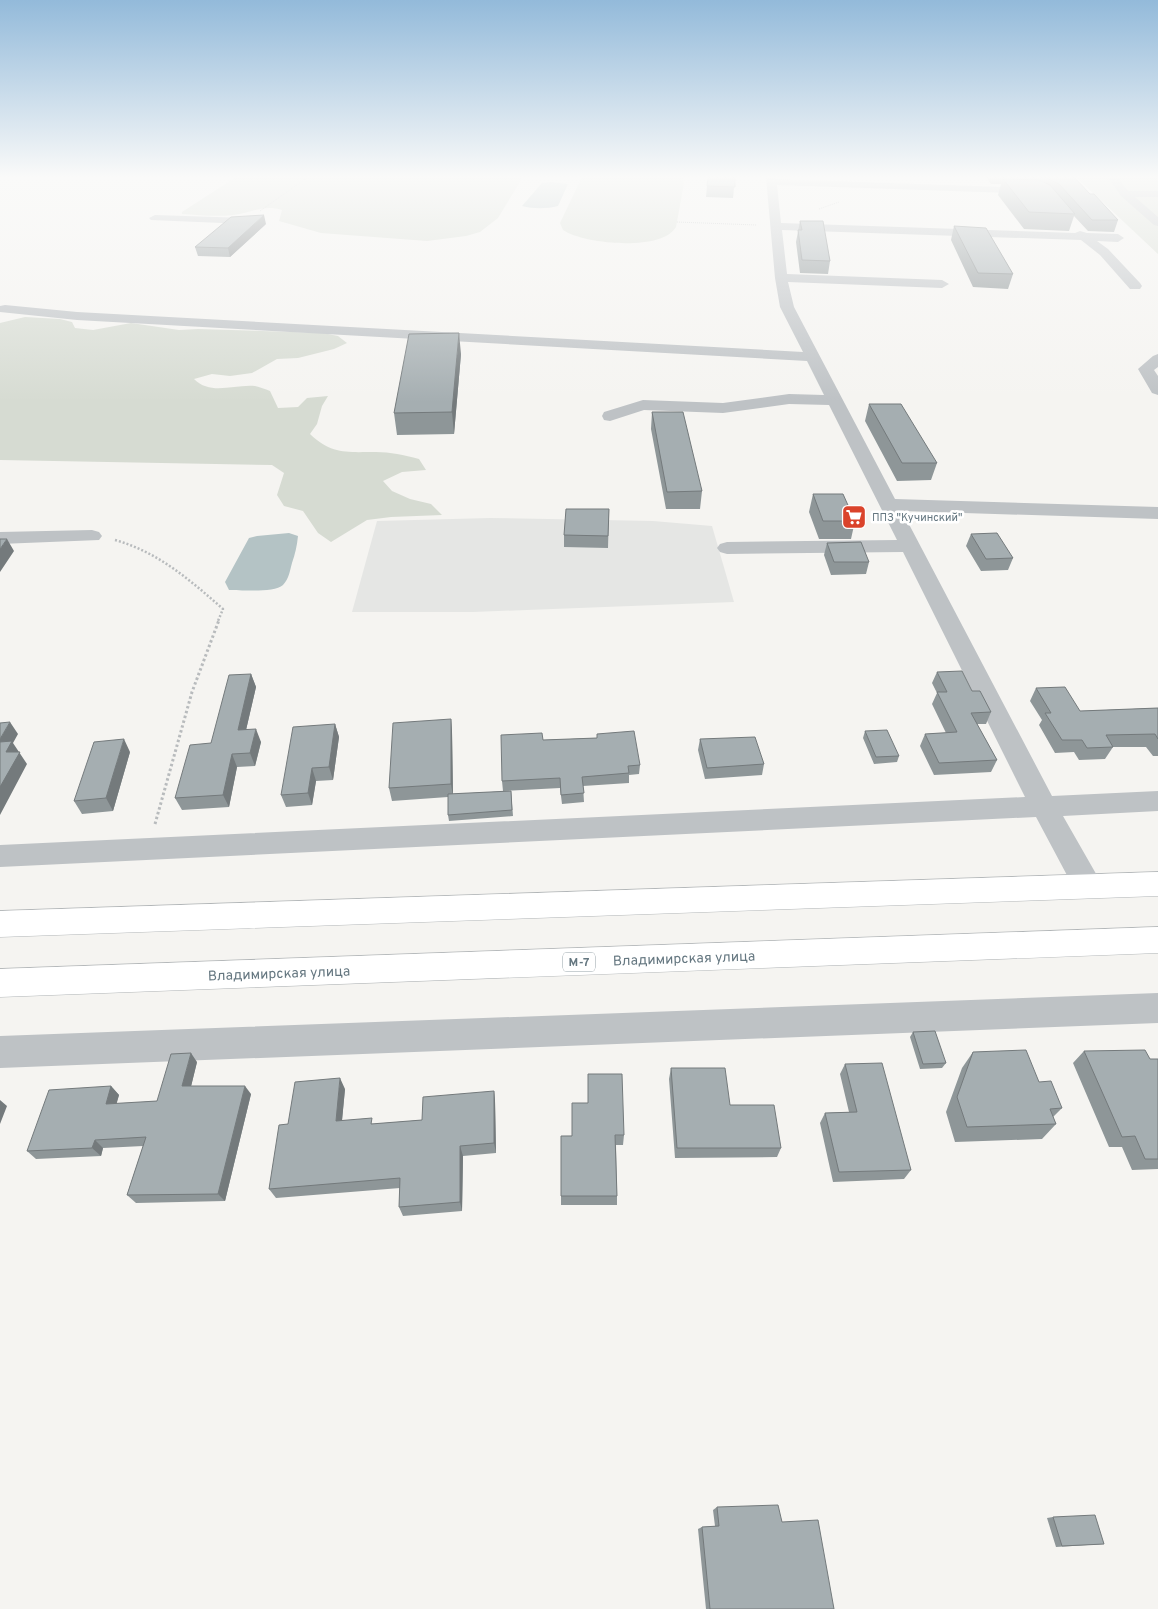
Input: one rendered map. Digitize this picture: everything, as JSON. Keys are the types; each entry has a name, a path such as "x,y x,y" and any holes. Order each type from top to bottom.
{"highway":[{"path":"0,924 1158,884"},
{"name":"Владимирская улица","path":"0,983 1158,940"}],"street":[{"path":"779,252 781,278 787,306 1043,805 1088,886"},
{"path":"1104,252 1135,286"},
{"path":"781,278 942,284"},
{"path":"5,309 77,316 813,357"},
{"path":"1158,360 1146,369 1158,390"},
{"path":"610,416 643,405 724,408 789,399 835,400"},
{"path":"890,505 1158,513"},
{"path":"0,538 92,536"},
{"path":"727,548 910,546"},
{"path":"0,856 1158,801"},
{"path":"0,1052 1158,1008"}],"path":[{"path":"92,536 127,542 150,552 181,573 223,609 192,692 151,836 167,849"}],"shaded area":[{"path":"25,317 60,319 72,322 75,328 93,330 131,323 179,330 323,333 338,336 347,343 334,349 298,358 277,359 252,373 230,376 212,374 194,379 208,387 215,388 255,386 262,388 270,391 278,408 298,407 307,398 328,396 322,406 317,424 310,434 326,446 341,451 387,453 419,459 426,470 402,472 383,481 392,491 410,499 431,504 442,515 367,520 331,542 318,533 303,511 284,506 277,495 284,473 272,465 0,460 0,323"},
{"path":"490,518 653,521 712,526 734,602 473,612 352,612 377,521"},
{"path":"289,533 298,536 298,540 287,580 283,585 279,588 265,590 229,590 225,582 249,538"}],"building":[{"path":"801,252 828,252 830,261 802,260"},
{"path":"967,252 1000,252 1013,274 978,273"},
{"path":"459,333 452,412 394,413 409,334"},
{"path":"869,404 901,404 937,463 902,463"},
{"path":"652,412 683,412 702,491 667,492"},
{"path":"813,494 843,494 855,521 823,521"},
{"path":"566,509 609,509 608,536 564,535"},
{"path":"997,533 1013,558 986,559 971,534"},
{"path":"0,539 7,539 0,549"},
{"path":"861,542 869,562 834,562 827,543"},
{"path":"962,671 972,691 980,691 991,712 971,713 997,760 939,763 925,734 957,732 937,692 947,692 937,672"},
{"path":"251,674 238,730 256,729 250,753 232,754 223,795 175,798 190,745 211,743 229,675"},
{"path":"1065,687 1080,711 1158,708 1158,739 1155,734 1106,735 1113,747 1087,748 1082,740 1062,740 1045,713 1051,713 1036,688"},
{"path":"451,719 451,784 389,788 393,723"},
{"path":"10,722 0,739 0,723"},
{"path":"335,724 329,767 312,768 308,793 281,795 293,727"},
{"path":"887,730 899,756 876,757 865,731"},
{"path":"634,731 640,765 628,766 629,773 582,777 584,793 561,795 560,778 502,781 501,735 542,733 543,740 597,738 597,734"},
{"path":"755,737 764,764 707,768 700,739"},
{"path":"124,739 106,798 74,801 94,742"},
{"path":"12,741 6,752 20,752 0,787 0,742"},
{"path":"511,791 512,810 448,815 448,794"},
{"path":"935,1031 946,1063 923,1064 913,1032"},
{"path":"1026,1050 1039,1082 1051,1081 1062,1108 1050,1109 1056,1124 967,1127 957,1097 973,1052"},
{"path":"1145,1050 1150,1059 1158,1059 1158,1159 1145,1159 1135,1136 1122,1137 1084,1051"},
{"path":"191,1053 182,1086 245,1086 218,1194 127,1195 146,1137 95,1140 92,1148 27,1151 49,1090 111,1086 106,1104 157,1101 171,1054"},
{"path":"882,1063 911,1170 839,1172 825,1113 857,1112 845,1064"},
{"path":"671,1068 725,1068 730,1105 774,1105 781,1148 677,1148"},
{"path":"588,1074 622,1074 624,1135 615,1135 617,1196 561,1196 561,1136 572,1136 572,1103 588,1103"},
{"path":"340,1078 336,1121 372,1118 371,1124 422,1120 423,1097 494,1091 494,1143 460,1146 460,1202 399,1207 400,1178 269,1189 279,1125 288,1124 295,1082"},
{"path":"778,1505 782,1522 818,1520 834,1609 710,1609 702,1527 719,1526 717,1507"},
{"path":"1095,1515 1104,1544 1062,1546 1053,1517"}],"place":[{"name":"ППЗ \"Кучинский\"","path":"854,517"}]}
